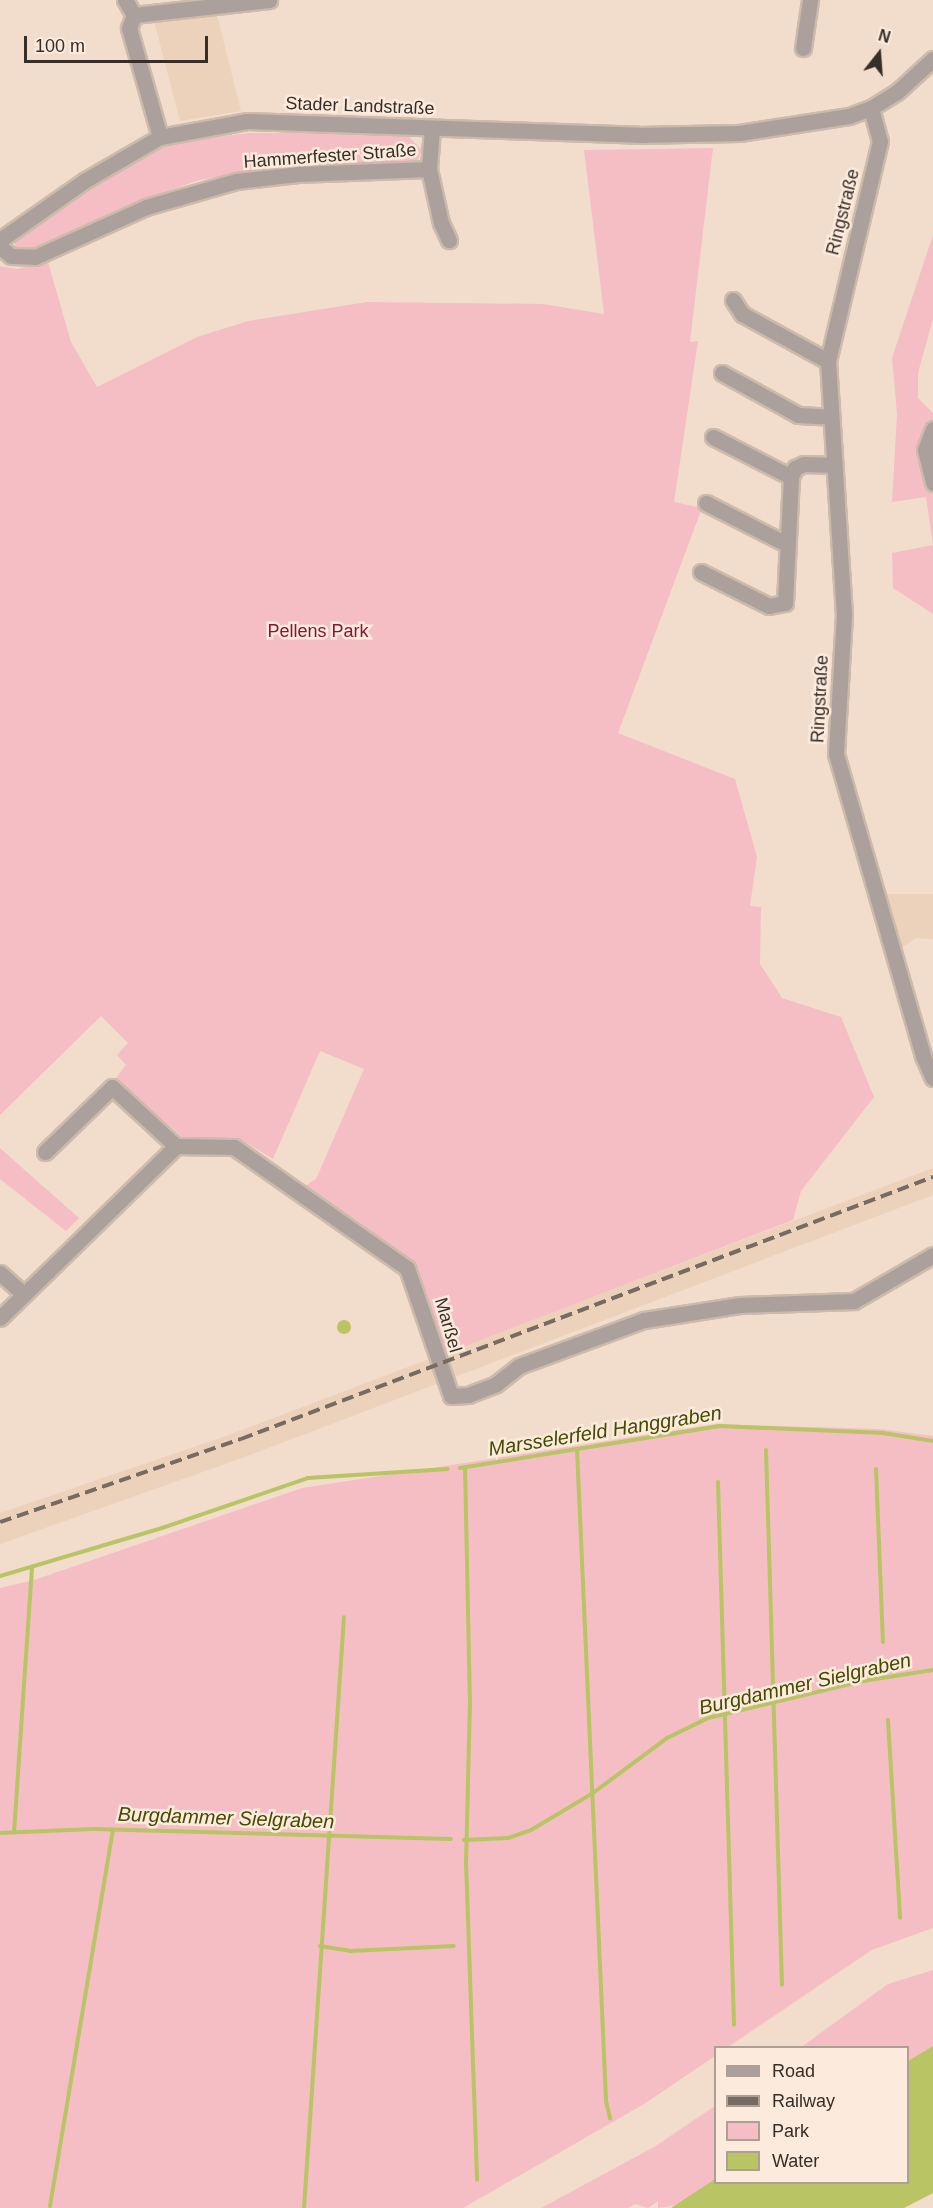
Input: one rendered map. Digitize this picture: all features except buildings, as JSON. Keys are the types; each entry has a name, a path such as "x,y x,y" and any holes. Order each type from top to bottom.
{"street":[{"path":"125,0 134,15"},
{"path":"134,15 270,0"},
{"path":"803,48 810,0"},
{"path":"134,15 129,28 160,137"},
{"name":"Stader Landstraße","path":"0,240 84,181 160,137 247,121 689,136 749,131 849,116 871,108 897,92 933,59"},
{"name":"Ringstraße","path":"871,108 880,141 828,361 844,614 836,754 923,1056 933,1078"},
{"path":"432,128 429,169 441,223 449,240"},
{"name":"Hammerfester Straße","path":"0,247 11,256 34,257 146,207 236,181 298,174 429,169"},
{"path":"733,300 742,314 828,361"},
{"path":"722,373 798,415 831,417"},
{"path":"933,429 925,450 933,483"},
{"path":"712,436 791,477"},
{"path":"701,572 769,606 785,603 791,477 795,468 804,464 833,465"},
{"path":"706,503 789,545"},
{"path":"0,1318 176,1146 112,1087 45,1152"},
{"name":"Marßel","path":"176,1146 234,1147 407,1268 451,1396 468,1395 496,1384 519,1366 644,1320 740,1305 854,1301 933,1255"},
{"path":"0,1273 23,1294"}],"shaded area":[{"path":"216,11 241,111 180,121 154,21"},
{"path":"885,894 933,894 933,939 916,938 900,949"},
{"path":"933,1168 933,1195 245,1457 0,1544 0,1513 226,1436"}],"green space":[{"path":"248,133 405,133 422,150 418,160 411,164 291,166 199,180 124,207 22,253 15,247 15,238 138,158 175,142"},
{"name":"Pellens Park","path":"713,148 690,342 698,341 674,502 702,508 618,733 735,779 757,857 750,906 761,907 760,964 782,998 841,1017 874,1097 801,1191 793,1220 442,1355 410,1265 358,1221 302,1188 316,1179 364,1069 320,1051 273,1159 243,1141 189,1143 116,1078 126,1065 117,1055 128,1043 101,1016 0,1115 0,266 17,269 48,262 71,342 97,387 197,337 248,321 367,302 543,304 604,314 584,150"},
{"path":"933,235 933,319 918,373 918,398 933,413 933,545 926,497 892,502 897,414 892,358"},
{"path":"933,545 933,614 893,588 892,553"},
{"path":"0,1148 79,1218 66,1231 0,1179"},
{"path":"717,1424 880,1429 933,1436 933,1928 872,1950 729,2046 714,2046 714,2057 644,2104 463,2208 0,2208 0,1588 34,1580 302,1488"},
{"path":"933,1970 933,2046 909,2060 909,2046 803,2046 888,1984"},
{"path":"714,2107 714,2180 677,2205 658,2208 658,2201 648,2208 635,2204 628,2208 541,2208 654,2147"}],"water":[{"path":"344,1320 349,1322 351,1327 349,1332 344,1334 339,1332 337,1327 339,1322"},
{"path":"933,2046 933,2193 904,2208 671,2208 714,2180 714,2184 909,2184 909,2060"}],"waterway":[{"name":"Marsselerfeld Hanggraben","path":"460,1468 720,1426 883,1433 933,1441"},
{"path":"577,1449 606,2101 610,2119"},
{"path":"766,1450 782,1985"},
{"path":"465,1467 470,1700 466,1862 477,2180"},
{"name":"Marsselerfeld Hanggraben","path":"0,1576 162,1528 308,1478 448,1469"},
{"path":"876,1469 883,1642"},
{"path":"718,1482 734,2025"},
{"path":"14,1832 32,1567"},
{"path":"304,2208 344,1617"},
{"name":"Burgdammer Sielgraben","path":"464,1840 508,1838 531,1830 593,1793 667,1738 708,1718 863,1681 933,1670"},
{"path":"888,1720 900,1918"},
{"name":"Burgdammer Sielgraben","path":"0,1833 93,1829 451,1839"},
{"path":"50,2206 113,1830"},
{"path":"320,1946 350,1951 454,1946"}],"railway":[{"path":"0,1522 241,1439 933,1177"}]}
